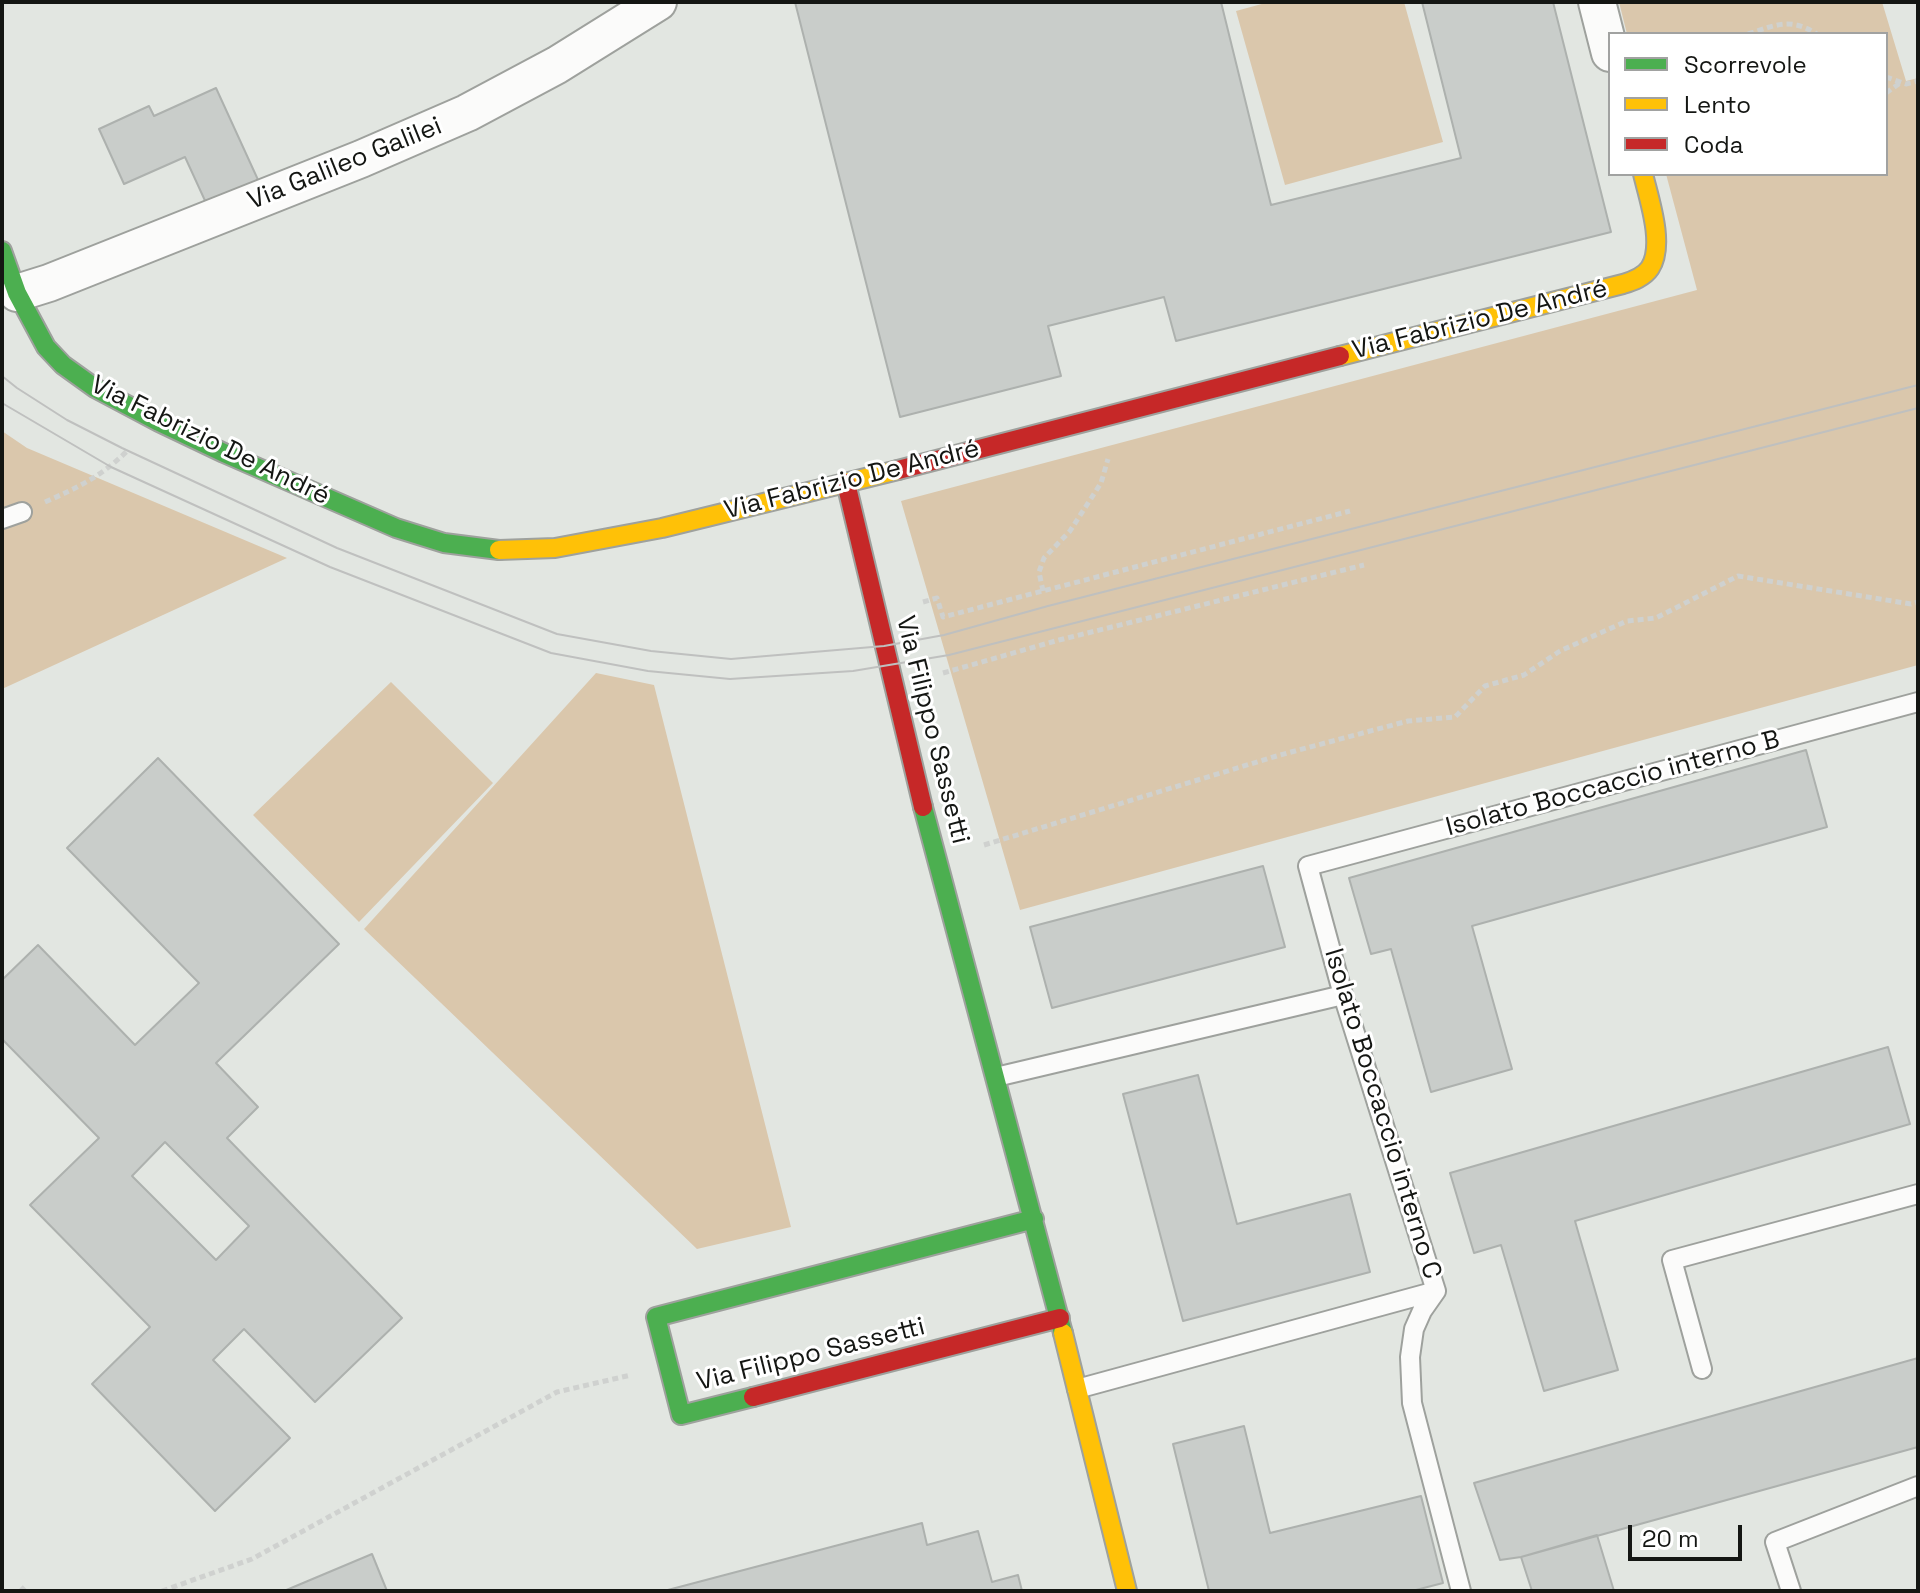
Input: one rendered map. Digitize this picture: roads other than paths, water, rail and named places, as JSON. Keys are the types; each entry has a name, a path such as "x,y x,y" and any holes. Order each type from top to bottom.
{"street":[{"name":"Via Galileo Galilei","path":"17,293 333,170 467,113 557,65 658,2"},
{"path":"1597,2 1608,45"},
{"name":"Via Fabrizio De André","path":"2,251 17,293 46,347 63,365 95,388 293,485 396,528 444,543 508,551 555,548 662,528 1633,280 1652,266 1655,257 1655,231 1643,176"},
{"name":"Via Filippo Sassetti","path":"846,483 924,809 1060,1318 1127,1591"},
{"name":"Via Filippo Sassetti","path":"1034,1219 656,1317 668,1366 681,1415 1060,1318"}],"lane":[{"path":"2,519 22,512"},
{"name":"Isolato Boccaccio interno B","path":"1308,866 1918,702"},
{"name":"Isolato Boccaccio interno C","path":"1308,866 1343,995 1436,1291 1414,1329 1410,1357 1412,1403 1461,1591"},
{"path":"996,1077 1343,995"},
{"path":"1702,1369 1672,1260 1918,1194"},
{"path":"1077,1389 1436,1291"},
{"path":"1791,1591 1775,1542 1918,1486"}],"tram line":[{"path":"2,376 67,420 337,548 557,634 651,651 731,659 884,646 944,635 1918,385"},
{"path":"2,403 111,467 330,567 551,653 648,671 730,679 853,671 949,655 1918,408"}]}
